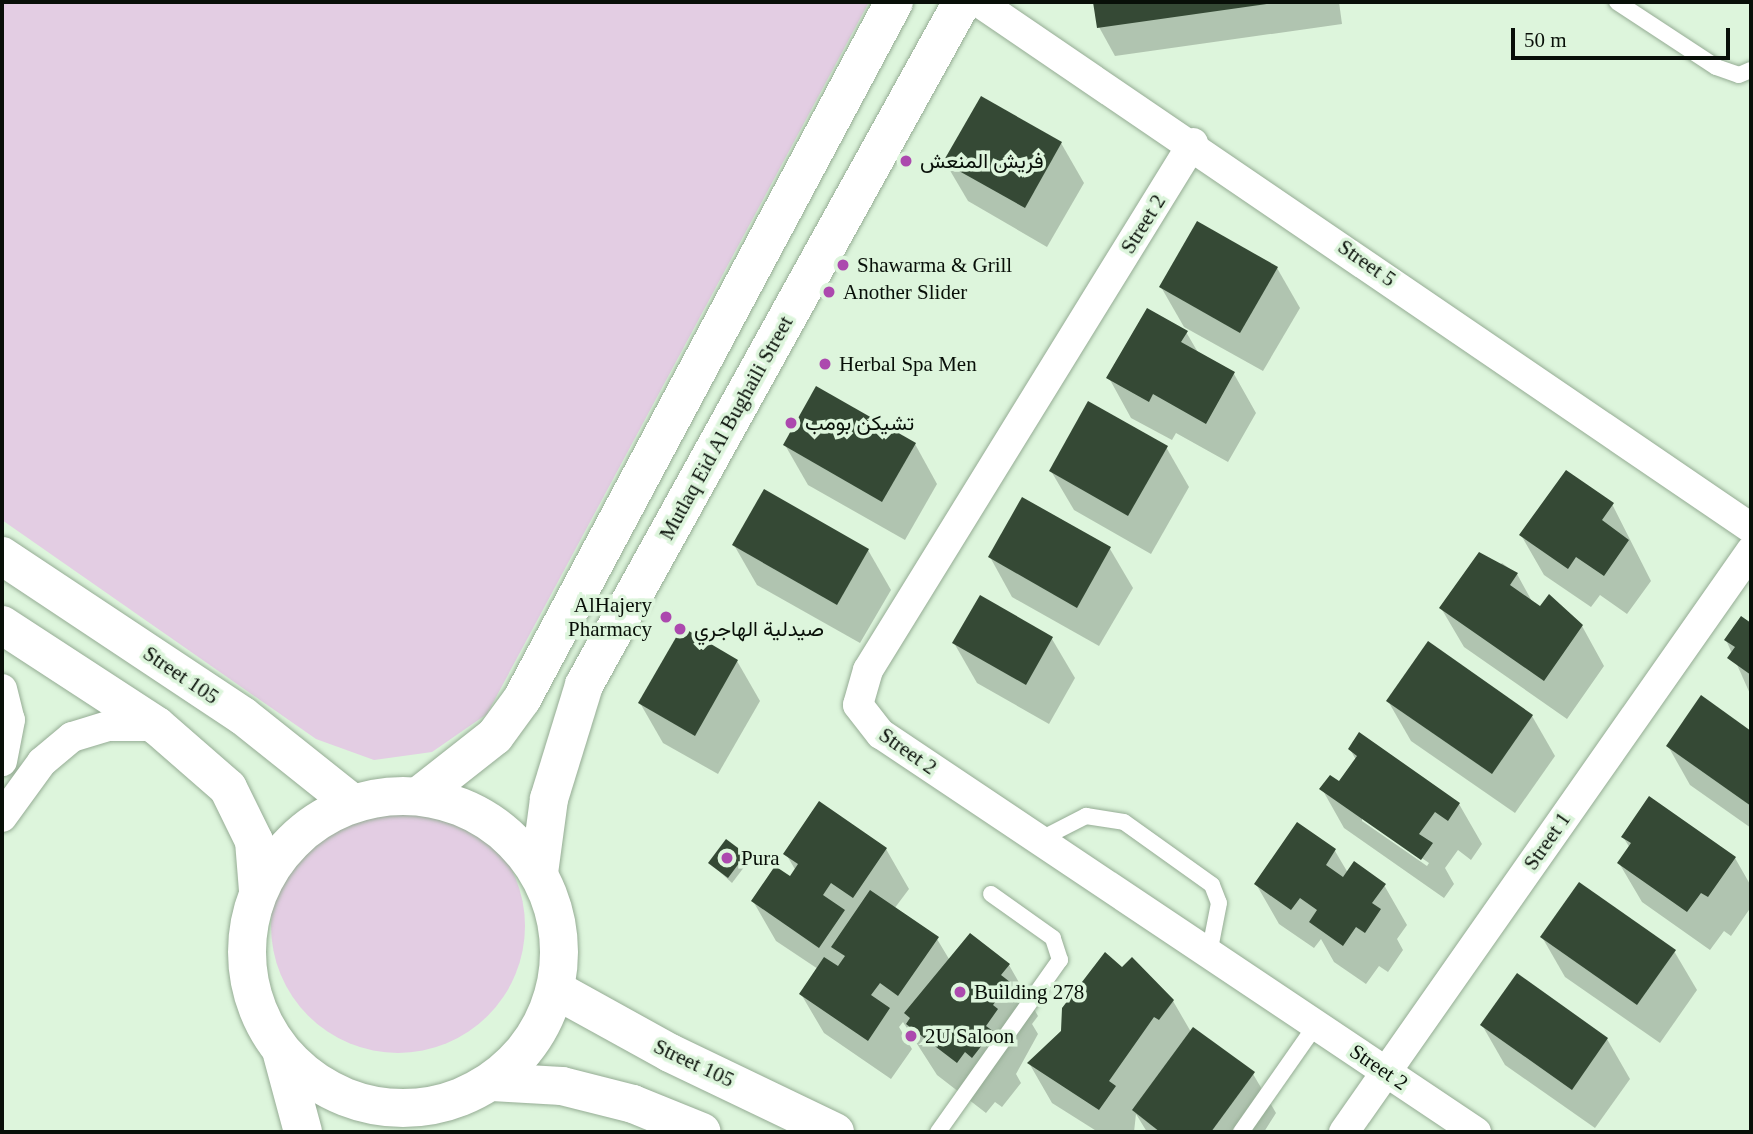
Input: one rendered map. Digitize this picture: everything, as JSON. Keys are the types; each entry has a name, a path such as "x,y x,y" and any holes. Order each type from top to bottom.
{"street":[{"path":"420,795 495,736 522,699 894,2"},
{"name":"Mutlaq Eid Al Bughaili Street","path":"539,873 549,799 584,685 962,2"},
{"name":"Street 5","path":"979,2 1193,143 1751,528"},
{"name":"Street 2","path":"1193,143 859,686 866,722 1476,1132"},
{"name":"Street 1","path":"1344,1132 1751,551"},
{"name":"Street 105","path":"2,556 243,716 352,803"},
{"path":"2,625 157,726 228,788 254,841 258,891 247,933 247,976 259,1018 282,1055 303,1132"},
{"path":"2,689 10,720 2,761"},
{"path":"2,817 42,762 72,737 108,726 157,726"},
{"path":"258,891 297,838 352,803 420,795 467,808 509,835 539,873 555,911 556,990 520,1057 492,1082 429,1119 353,1102 314,1083 282,1055"},
{"name":"Street 105","path":"556,990 670,1053 835,1132"},
{"path":"492,1082 562,1086 633,1104 702,1132"}],"lane":[{"path":"1617,2 1716,67 1739,75 1751,70"},
{"path":"1039,840 1086,816 1124,822 1212,885 1219,904 1209,954"},
{"path":"937,1132 1060,960 1053,938 990,894"},
{"path":"1241,1132 1316,1025"}],"shaded area":[{"path":"2,2 869,2 487,714 432,752 374,760 316,739 2,520"},
{"path":"386,799 410,799 447,808 469,820 488,836 504,855 516,877 523,901 523,951 516,975 504,997 488,1016 469,1032 447,1044 410,1053 386,1053 349,1044 327,1032 300,1007 280,975 276,963 271,938 271,914 280,877 292,855 317,828 349,808 361,804"}],"building":[{"path":"1093,2 1274,2 1274,3 1097,28"},
{"path":"981,96 1062,142 1025,208 943,162"},
{"path":"1197,221 1278,267 1240,333 1159,287"},
{"path":"1147,308 1188,331 1181,342 1235,372 1206,424 1153,394 1149,402 1106,378"},
{"path":"816,386 916,443 882,502 783,445"},
{"path":"1088,401 1168,446 1128,516 1049,471"},
{"path":"1566,470 1614,503 1602,520 1629,540 1604,576 1576,557 1568,569 1519,535"},
{"path":"764,489 869,549 837,605 732,545"},
{"path":"1022,497 1111,547 1077,608 988,557"},
{"path":"1479,552 1518,573 1510,585 1540,606 1549,594 1583,625 1544,681 1439,608"},
{"path":"980,595 1053,637 1026,685 952,643"},
{"path":"1741,616 1751,623 1751,675 1727,658 1735,647 1724,640"},
{"path":"682,627 738,660 695,736 638,703"},
{"path":"1428,641 1533,715 1492,774 1386,701"},
{"path":"1701,695 1751,731 1751,806 1666,746"},
{"path":"1359,732 1460,803 1448,821 1435,812 1419,834 1433,843 1421,860 1319,789 1330,775 1339,781 1357,756 1348,749"},
{"path":"1649,796 1736,857 1708,897 1701,893 1687,912 1617,863 1631,843 1621,837"},
{"path":"819,801 887,848 853,898 831,883 823,895 845,910 819,948 751,901 775,866 790,876 798,864 783,854"},
{"path":"1297,822 1336,849 1326,865 1343,877 1354,861 1386,884 1372,903 1381,909 1365,933 1356,927 1343,946 1309,922 1317,910 1300,898 1291,910 1254,884"},
{"name":"Pura","path":"726,839 746,854 728,878 708,863"},
{"path":"1579,882 1676,950 1637,1005 1540,937"},
{"path":"870,890 939,937 898,996 880,983 871,995 890,1008 868,1041 799,994 824,957 838,966 845,956 831,947"},
{"name":"Building 278","path":"970,933 1010,964 1001,975 1010,982 993,1005 998,1009 986,1026 993,1031 972,1058 965,1052 957,1063 906,1024 910,1018 904,1013"},
{"path":"1105,952 1122,967 1132,957 1174,1000 1159,1020 1154,1017 1109,1081 1116,1086 1099,1110 1027,1063 1061,1031 1062,1008"},
{"path":"1517,973 1608,1038 1572,1090 1480,1025"},
{"path":"1193,1027 1255,1072 1211,1132 1160,1132 1132,1110"}],"place":[{"name":"فريش المنعش","path":"906,161"},
{"name":"Shawarma & Grill","path":"843,265"},
{"name":"Another Slider","path":"829,292"},
{"name":"Herbal Spa Men","path":"825,364"},
{"name":"تشيكن بومب","path":"791,423"},
{"name":"AlHajery Pharmacy","path":"666,617"},
{"name":"صيدلية الهاجري","path":"680,629"},
{"name":"Pura","path":"727,858"},
{"name":"Building 278","path":"960,992"},
{"name":"2U Saloon","path":"911,1036"}]}
